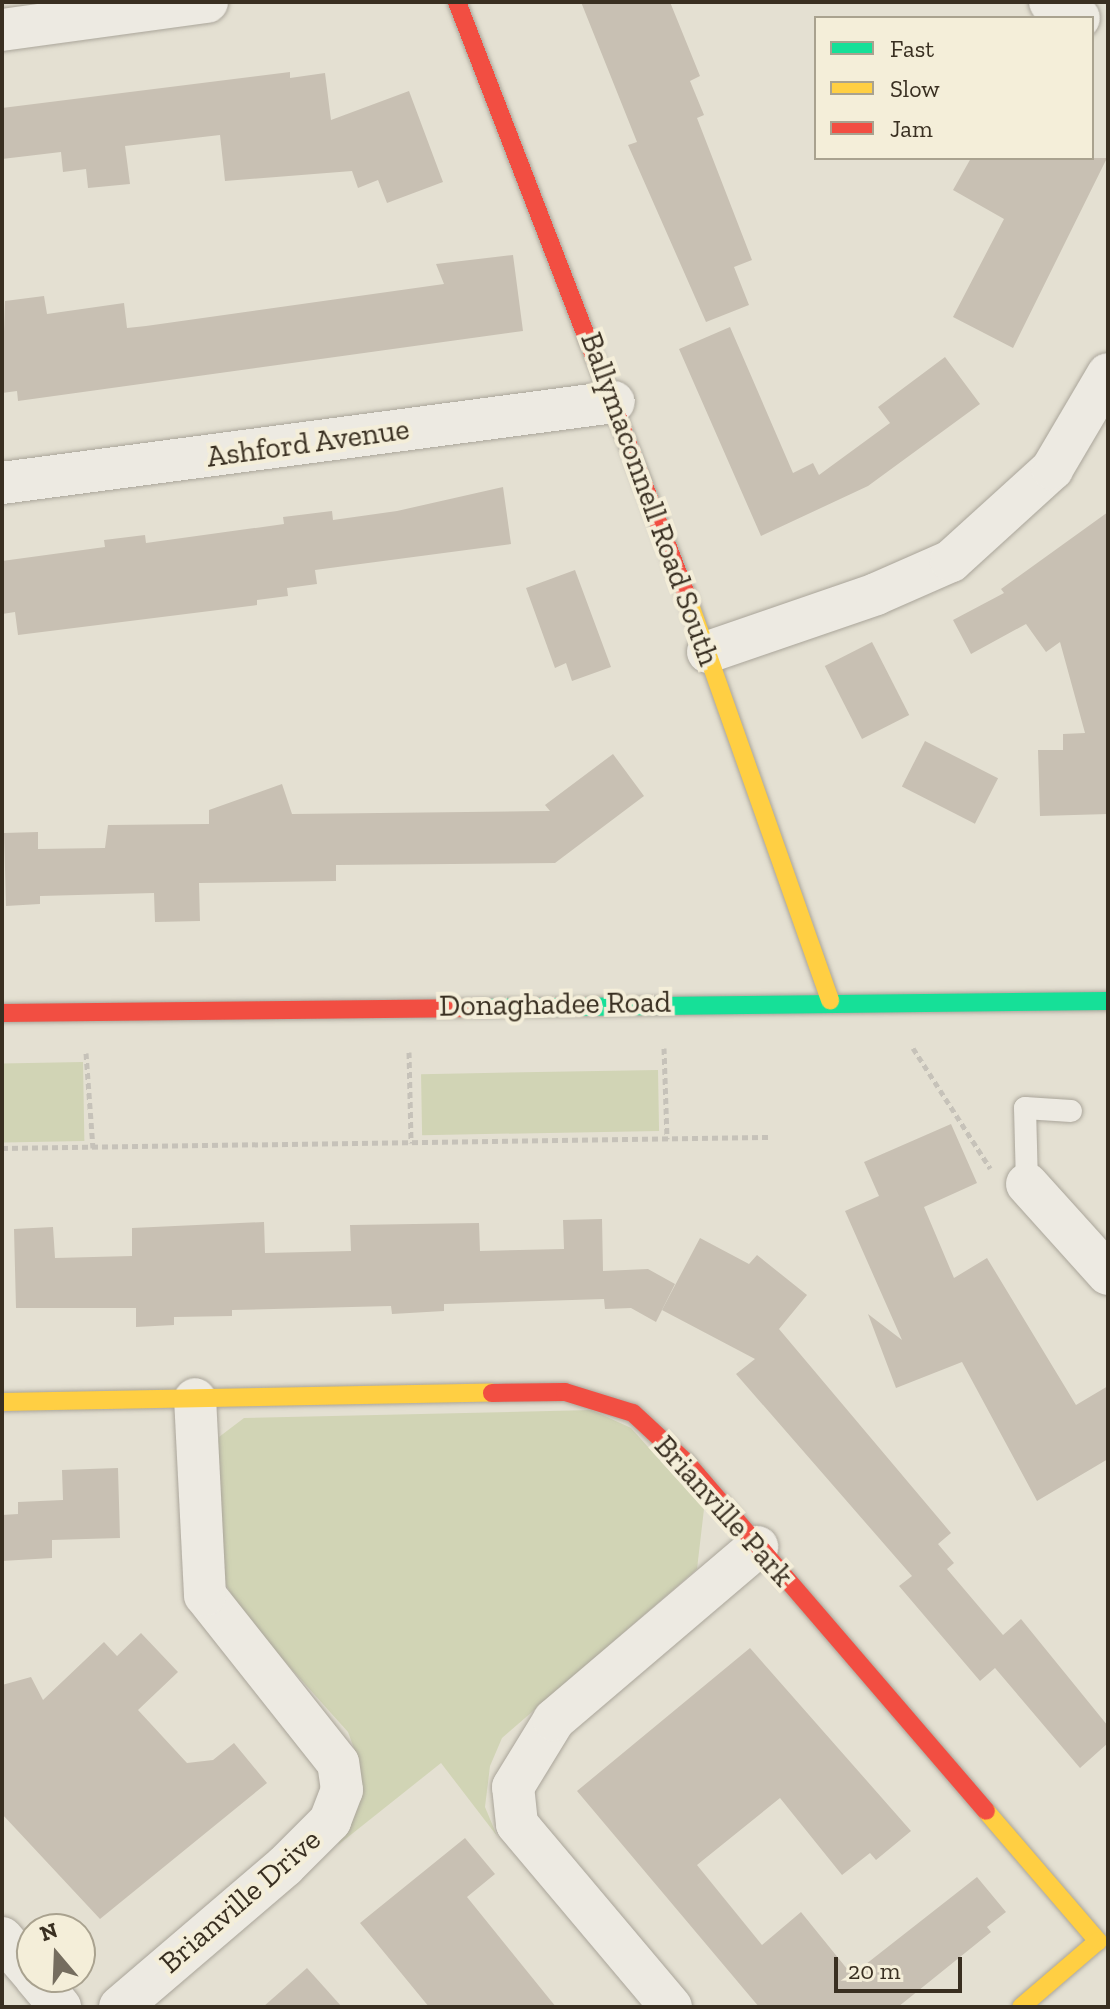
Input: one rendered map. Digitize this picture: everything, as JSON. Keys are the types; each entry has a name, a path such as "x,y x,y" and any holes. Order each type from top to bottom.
{"street":[{"path":"2,30 207,2"},
{"name":"Ballymaconnell Road South","path":"457,2 708,652 830,1001"},
{"path":"1050,2 1075,16"},
{"path":"708,652 876,594 951,561 1052,469 1108,374"},
{"name":"Ashford Avenue","path":"2,483 614,402"},
{"name":"Donaghadee Road","path":"2,1013 830,1001 1108,1001"},
{"path":"1027,1184 1108,1274"},
{"name":"Brianville Park","path":"2,1402 565,1392 633,1413 686,1462 1098,1941 1021,2007"},
{"name":"Brianville Drive","path":"120,2007 285,1866 330,1821 342,1790 338,1763 205,1595 195,1399"},
{"path":"671,2007 517,1824 513,1787 554,1720 757,1547"},
{"path":"2,1938 16,1954"}],"lane":[{"path":"1027,1184 1025,1108 1071,1111"}],"path":[{"path":"898,1001 906,1037 990,1168 1027,1184"},
{"path":"663,1003 667,1139"},
{"path":"409,1006 411,1143"},
{"path":"83,1011 93,1148"},
{"path":"2,1148 772,1137"}],"green space":[{"path":"83,1062 84,1141 3,1142 2,1063"},
{"path":"658,1070 659,1131 422,1135 421,1074"},
{"path":"592,1410 631,1428 704,1509 697,1569 502,1738 490,1766 485,1807 497,1836 441,1763 338,1845 360,1792 358,1759 348,1732 243,1615 224,1581 213,1456 219,1437 244,1418"}],"building":[{"path":"581,2 670,2 700,76 690,81 704,115 697,118 752,260 734,267 749,305 706,322 628,145 637,142"},
{"path":"290,72 290,78 325,73 331,120 409,91 443,182 387,203 378,180 358,188 352,171 225,181 220,135 125,146 130,184 88,188 86,169 63,172 61,152 2,159 2,108"},
{"path":"1107,158 1013,348 953,317 1004,219 953,190 970,160"},
{"path":"513,255 523,331 18,401 17,391 2,393 5,301 44,296 47,314 124,303 127,328 444,284 436,264"},
{"path":"730,327 793,473 813,463 819,475 890,423 878,407 945,357 980,404 868,486 761,536 679,349"},
{"path":"503,487 511,544 315,570 317,584 287,588 288,596 257,600 257,605 18,635 15,612 2,614 2,561 105,547 104,540 145,535 146,543 284,524 283,517 332,511 333,520 397,511"},
{"path":"1108,512 1108,814 1040,816 1038,750 1063,750 1063,734 1085,733 1060,642 1046,652 1026,624 971,654 953,620 1004,593 1001,589"},
{"path":"575,570 611,667 572,681 566,663 555,668 526,588"},
{"path":"872,642 909,715 862,739 825,666"},
{"path":"925,741 998,778 975,824 902,786"},
{"path":"613,754 644,796 555,863 336,865 336,881 199,883 200,921 155,922 154,893 40,896 40,904 6,906 4,833 38,832 38,849 105,848 108,825 209,824 209,810 282,784 292,814 550,811 545,805"},
{"path":"951,1124 977,1183 924,1207 954,1278 987,1258 1076,1405 1108,1386 1108,1459 1037,1501 962,1362 896,1388 868,1314 902,1340 845,1211 879,1196 864,1162"},
{"path":"602,1219 603,1271 648,1269 675,1284 656,1322 631,1308 605,1309 604,1299 444,1304 444,1311 392,1314 391,1306 232,1310 232,1316 174,1317 174,1325 136,1327 136,1308 16,1308 14,1229 53,1227 55,1258 132,1256 132,1228 264,1222 265,1253 351,1251 350,1225 479,1223 480,1251 564,1249 563,1220"},
{"path":"700,1238 749,1264 757,1255 807,1295 779,1329 951,1533 938,1544 954,1563 947,1569 1003,1635 1021,1619 1108,1726 1108,1743 1080,1768 995,1668 980,1681 899,1586 912,1576 736,1374 755,1359 662,1310"},
{"path":"118,1468 120,1538 52,1540 52,1558 2,1561 2,1515 18,1514 18,1502 63,1500 62,1470"},
{"path":"141,1633 178,1672 138,1710 187,1763 213,1760 234,1743 267,1783 100,1919 2,1814 2,1685 31,1677 43,1700 104,1642 117,1656"},
{"path":"750,1648 911,1831 876,1860 870,1853 842,1875 780,1798 697,1865 762,1945 801,1912 852,1975 977,1877 1006,1912 987,1927 991,1932 898,2007 759,2007 577,1791"},
{"path":"465,1838 495,1874 467,1897 556,2007 429,2007 360,1923"},
{"path":"307,1968 342,2007 263,2007"}],"traffic: fast":[{"path":"479,1008 1108,1001"}],"traffic: slow":[{"path":"688,599 830,1001"},
{"path":"2,1402 492,1393"},
{"path":"986,1811 1098,1941 1021,2007"}],"traffic: jam":[{"path":"457,2 688,599"},
{"path":"2,1013 479,1008"},
{"path":"492,1393 565,1392 633,1413 686,1462 986,1811"}]}
